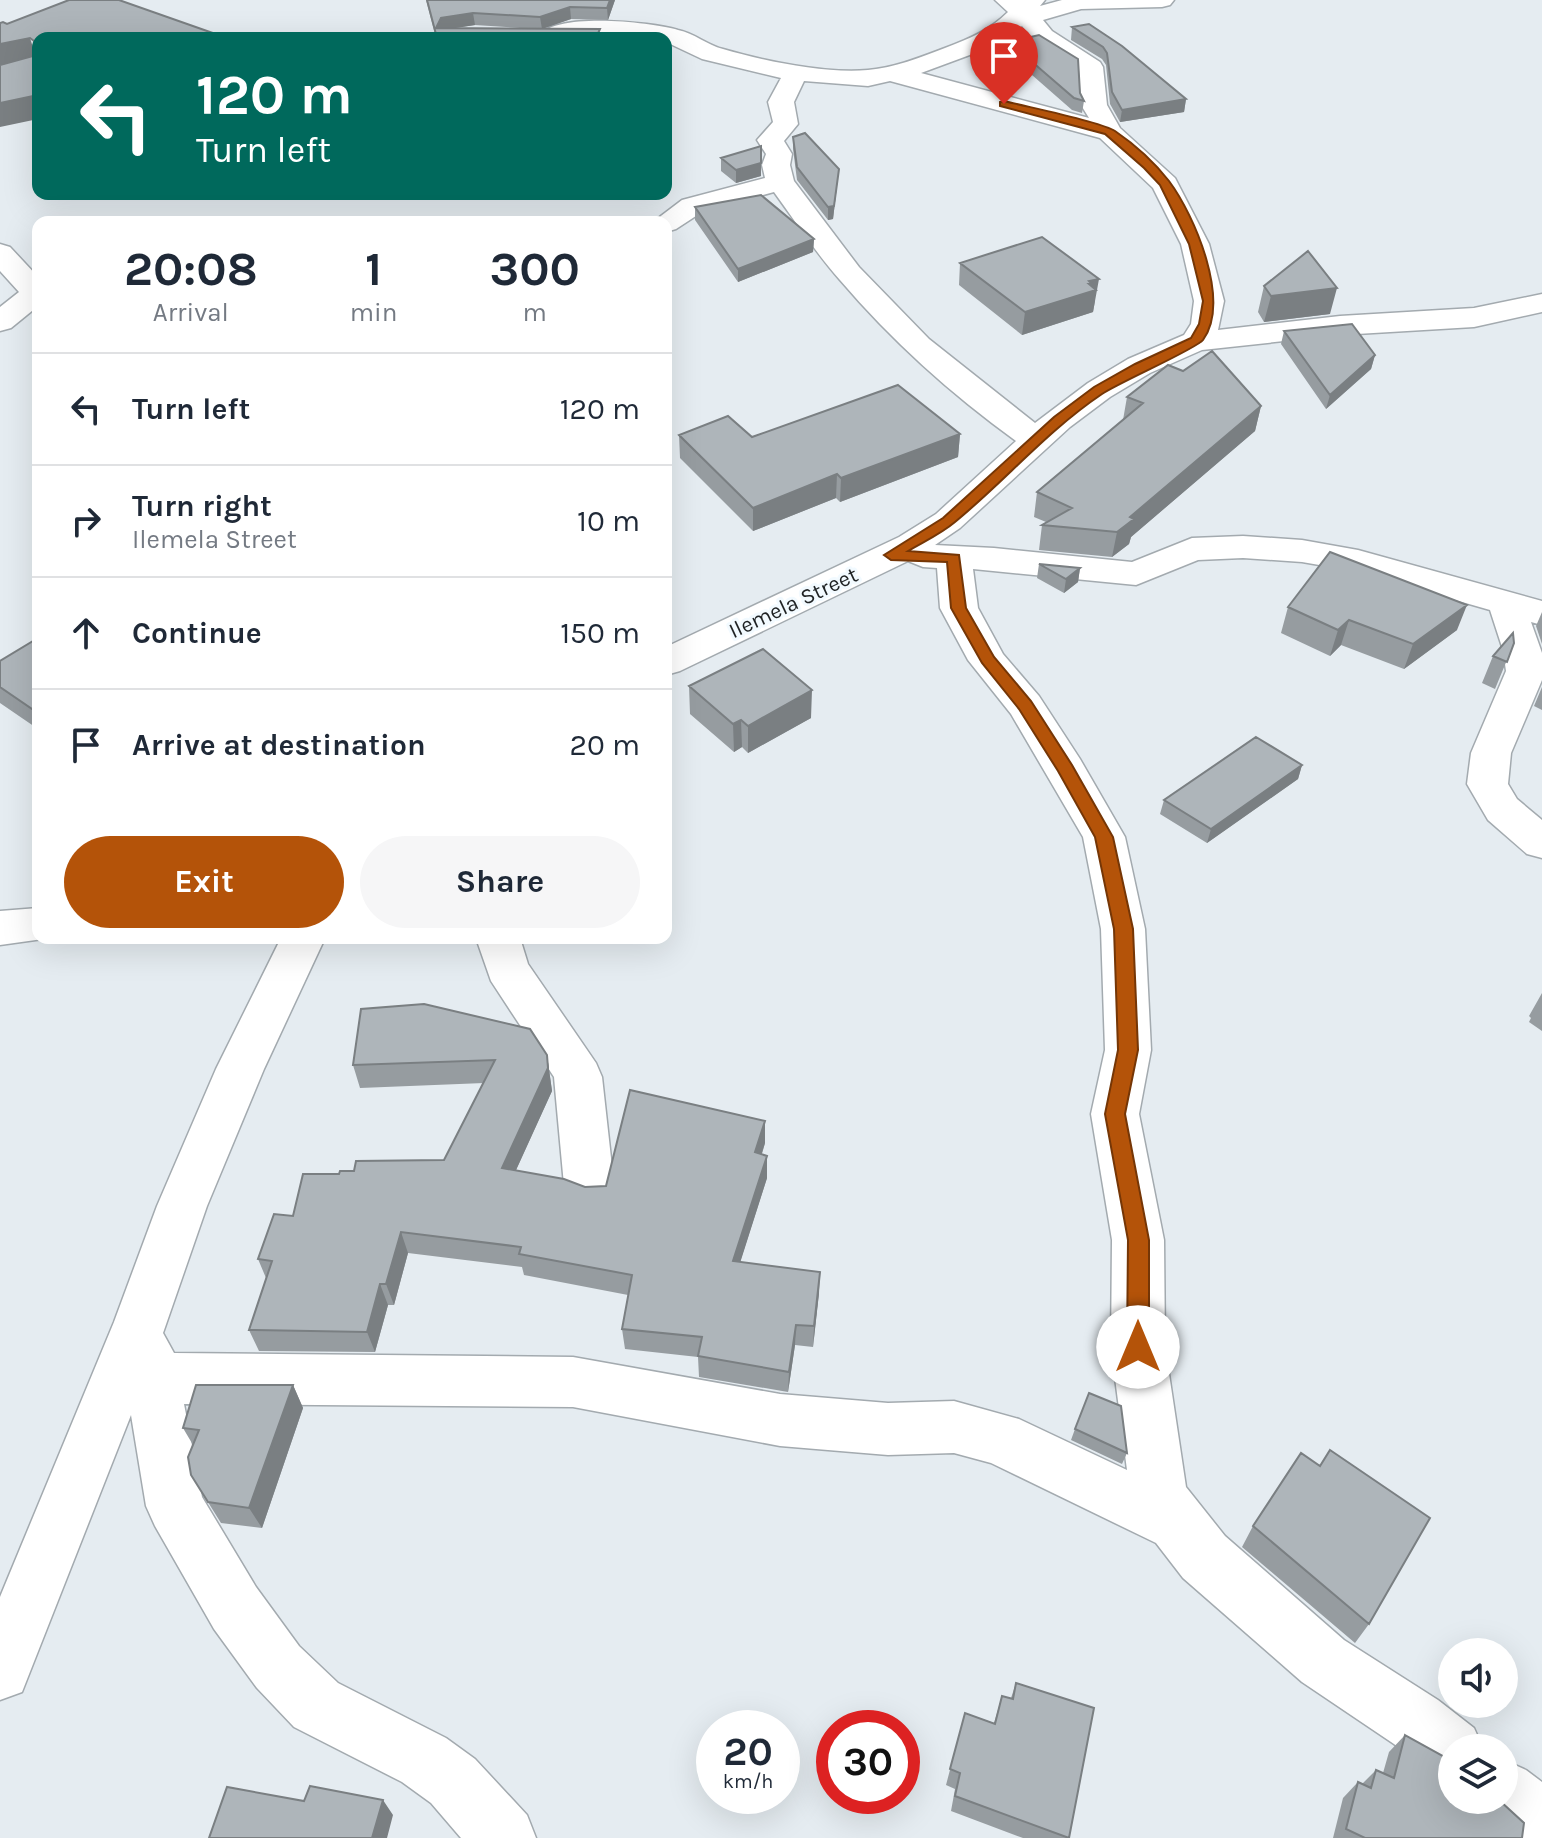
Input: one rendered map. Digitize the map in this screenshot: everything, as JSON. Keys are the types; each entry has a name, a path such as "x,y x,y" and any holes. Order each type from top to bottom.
{"street":[{"path":"672,36 724,58 796,72 868,78 894,74 985,41 1007,27 1023,7 1162,0"},
{"path":"1023,7 1043,36 1091,67 1094,105 1109,132 1165,184 1195,244 1209,301 1206,324 1196,341"},
{"path":"563,32 571,29 663,32"},
{"path":"796,72 781,102 788,117 787,123 770,140 779,154 776,165 780,182 849,273 918,346 993,409 1037,440"},
{"path":"894,74 1109,132"},
{"path":"672,219 692,206 780,182"},
{"path":"0,253 32,288"},
{"path":"0,322 32,298"},
{"name":"Ilemela Street","path":"672,659 891,555 948,521 1037,440 1099,390 1139,366 1196,341 1361,324 1430,323 1511,313 1542,303"},
{"path":"891,555 994,559 1136,574 1192,549 1243,547 1302,551 1358,561 1542,613"},
{"path":"954,558 959,608 987,660 1025,705 1104,837 1123,929 1128,1050 1115,1114 1138,1240 1138,1347 1159,1496 1204,1557 1323,1661 1438,1739"},
{"path":"1505,601 1525,667 1485,771 1492,801 1501,812 1542,843"},
{"path":"0,928 32,925"},
{"path":"0,1670 141,1322 182,1206 240,1069 300,944"},
{"path":"500,944 507,969 572,1063 578,1077 589,1185"},
{"path":"141,1322 175,1506 235,1608 278,1667 316,1705 424,1760 453,1781 504,1838"},
{"path":"152,1378 573,1382 780,1420 888,1429 954,1427 999,1438 1176,1523"},
{"path":"1518,1804 1542,1824"}],"building":[{"path":"69,0 119,0 210,32 32,32 32,40 0,44 0,23 7,24"},
{"path":"427,0 610,0 607,8 570,7 540,17 473,13 441,18 436,28 600,29 599,32 435,32"},
{"path":"1089,24 1122,46 1186,99 1122,110 1112,92 1107,53 1103,47 1072,27"},
{"path":"1039,35 1078,59 1080,93 1084,101 1074,98 1009,42"},
{"path":"32,56 32,96 0,103 0,65"},
{"path":"805,133 839,169 834,206 828,207 797,167 793,137"},
{"path":"761,146 761,163 736,170 721,158"},
{"path":"761,195 814,239 738,269 695,207"},
{"path":"1042,237 1099,279 1089,281 1096,290 1025,312 960,263"},
{"path":"1308,251 1337,288 1271,296 1264,286"},
{"path":"1352,324 1375,355 1330,395 1284,331"},
{"path":"1212,351 1261,406 1130,517 1134,519 1117,532 1042,525 1072,508 1037,492 1143,403 1127,397 1168,365 1183,371"},
{"path":"898,385 960,434 841,478 837,474 753,508 679,435 728,416 752,437"},
{"path":"1330,552 1467,605 1413,644 1349,620 1338,630 1288,607"},
{"path":"1039,564 1080,568 1066,579"},
{"path":"1513,633 1514,643 1507,662 1493,656"},
{"path":"32,642 32,709 0,687 0,661"},
{"path":"763,649 812,690 748,726 741,720 733,724 689,686"},
{"path":"1256,737 1302,765 1211,829 1164,800"},
{"path":"424,1004 530,1029 547,1055 548,1068 502,1168 564,1179 585,1187 606,1186 630,1090 765,1121 755,1152 767,1156 733,1261 820,1272 814,1326 796,1325 789,1372 698,1356 702,1337 622,1329 632,1275 519,1254 521,1247 401,1232 386,1284 380,1284 367,1332 249,1330 272,1261 258,1259 274,1214 293,1216 303,1174 354,1171 356,1161 444,1160 495,1060 353,1065 361,1009"},
{"path":"196,1385 293,1385 249,1508 208,1502 191,1475 188,1457 199,1430 183,1428"},
{"path":"1089,1393 1121,1406 1127,1453 1075,1429"},
{"path":"1330,1450 1430,1518 1369,1624 1253,1526 1301,1453 1320,1466"},
{"path":"1016,1683 1094,1708 1069,1838 955,1796 960,1773 950,1769 965,1713 995,1724 1002,1696 1013,1699"},
{"path":"1405,1735 1438,1753 1438,1814 1514,1814 1524,1823 1522,1838 1365,1838 1346,1829 1358,1782 1371,1788 1376,1770 1394,1778"},
{"path":"310,1786 383,1800 372,1838 209,1838 227,1787 304,1801"}],"route":[{"path":"1004,104 1109,132 1131,149 1165,184 1200,257 1209,301 1206,324 1196,341 1139,366 1099,390 1058,420 948,521 891,555 954,558 959,608 987,660 1025,705 1066,769 1104,837 1123,929 1128,1050 1115,1114 1138,1240 1138,1347"}]}
